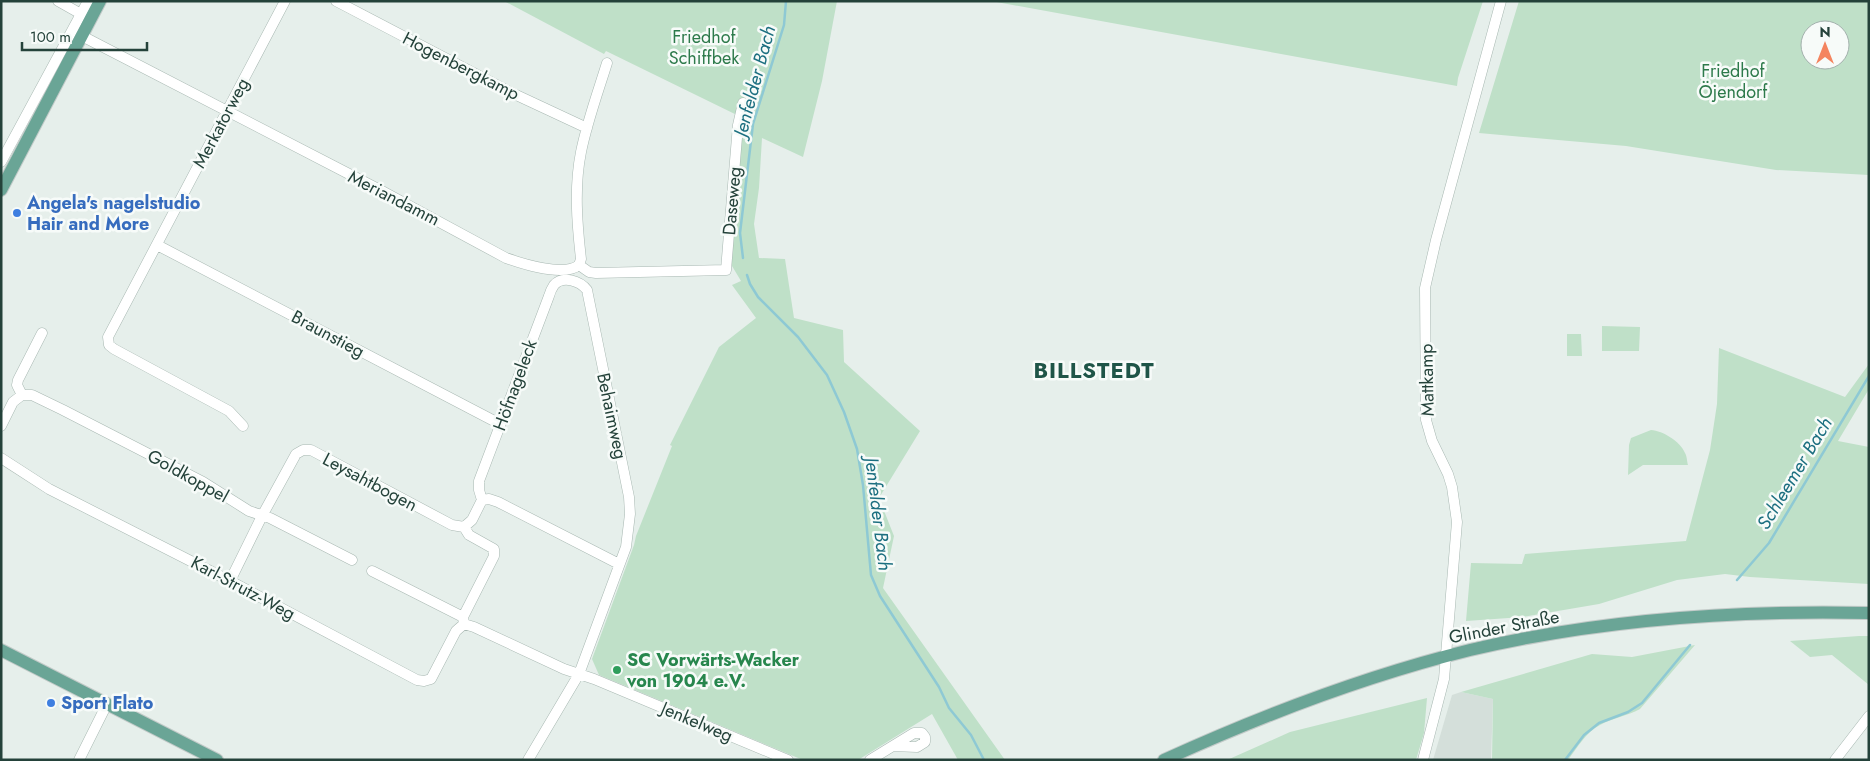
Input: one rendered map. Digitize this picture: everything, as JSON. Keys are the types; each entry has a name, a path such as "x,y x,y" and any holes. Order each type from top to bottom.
{"main road":[{"path":"1,190 100,1"},
{"name":"Glinder Straße","path":"1164,760 1307,701 1385,674 1474,650 1559,634 1685,617 1753,612 1869,613"},
{"path":"1,650 217,760"}],"street":[{"path":"58,1 81,14"},
{"path":"1,162 88,1"},
{"name":"Merkatorweg","path":"243,426 229,411 114,349 109,345 108,337 285,1"},
{"name":"Hogenbergkamp","path":"336,1 496,85 587,128"},
{"name":"Mattkamp","path":"1423,760 1443,685 1457,516 1450,481 1432,442 1426,420 1425,288 1436,240 1501,1"},
{"name":"Meriandamm","path":"82,36 380,190 506,258 520,263 554,269 574,269 579,266 589,272 596,273 726,270"},
{"path":"579,266 576,216 581,151 607,63"},
{"name":"Daseweg","path":"726,270 738,126 743,103"},
{"name":"Braunstieg","path":"157,245 500,424"},
{"name":"Höfnageleck","path":"482,500 479,481 500,424 553,287 558,282 567,280"},
{"name":"Behaimweg","path":"567,280 579,282 587,290 629,497 630,514 626,547 619,564"},
{"path":"1,426 13,402 22,395 17,385 18,380 42,333"},
{"name":"Goldkoppel","path":"22,395 32,395 64,410 203,482 249,510 270,518 352,560"},
{"name":"Leysahtbogen","path":"230,581 262,516 296,454 303,450 311,450 452,525 464,527 469,535 490,545 495,552 463,617 464,624"},
{"name":"Karl-Strutz-Weg","path":"1,458 49,489 230,581 416,680 424,681 431,679 456,631 464,624"},
{"path":"464,527 472,520 482,500 489,499 619,564 579,674 528,760"},
{"path":"372,570 463,617 464,624 474,626 564,669 579,674"},
{"name":"Jenkelweg","path":"579,674 788,760"},
{"path":"78,760 107,704"},
{"path":"1834,760 1869,716"},
{"path":"870,760 893,746"}],"shaded area":[{"path":"1461,692 1493,699 1491,760 1433,760 1452,695"}],"green space":[{"name":"Friedhof Schiffbek","path":"504,1 837,1 822,81 803,157 762,138 759,188 754,224 759,258 785,259 794,318 843,330 844,362 920,431 879,498 894,536 883,588 1005,760 958,760 932,714 858,760 803,760 599,675 592,659 636,536 672,446 670,445 719,347 756,318 732,285 741,281 729,261 743,118 606,51 604,54"},
{"path":"991,1 1483,1 1457,86"},
{"name":"Friedhof Öjendorf","path":"1519,1 1869,1 1869,175 1776,170 1626,146 1479,133"},
{"path":"1602,326 1640,327 1639,351 1602,351"},
{"path":"1567,334 1581,334 1582,356 1567,356"},
{"path":"1719,348 1845,397 1869,364 1869,389 1838,441 1869,447 1869,584 1725,574 1677,580 1599,604 1523,617 1466,621 1471,563 1522,564 1525,554 1686,541 1710,450 1717,404"},
{"path":"1651,430 1666,435 1679,444 1686,454 1688,465 1643,465 1628,475 1631,438"},
{"path":"1869,636 1869,685 1832,655 1810,657 1790,641"},
{"path":"1695,645 1640,709 1595,728 1582,741 1568,760 1492,760 1493,699 1461,692 1592,654 1632,657"},
{"path":"1427,698 1424,733 1416,760 1227,760 1290,732"}],"waterway":[{"name":"Jenfelder Bach","path":"743,258 740,233 753,124 784,25 786,1"},
{"name":"Jenfelder Bach","path":"747,275 758,297 798,337 827,375 844,412 857,449 863,485 871,575 880,596 939,687 949,708 971,735 984,760"},
{"name":"Schleemer Bach","path":"1737,580 1769,543 1869,376"},
{"name":"Schleemer Bach","path":"1565,760 1584,735 1599,723 1628,712 1642,703 1690,645"}],"place":[{"name":"Angela's nagelstudio Hair and More","path":"17,213"},
{"name":"SC Vorwärts-Wacker von 1904 e.V.","path":"617,670"},
{"name":"Sport Flato","path":"51,703"}],"district":[{"name":"BILLSTEDT","path":"1094,370"}]}
